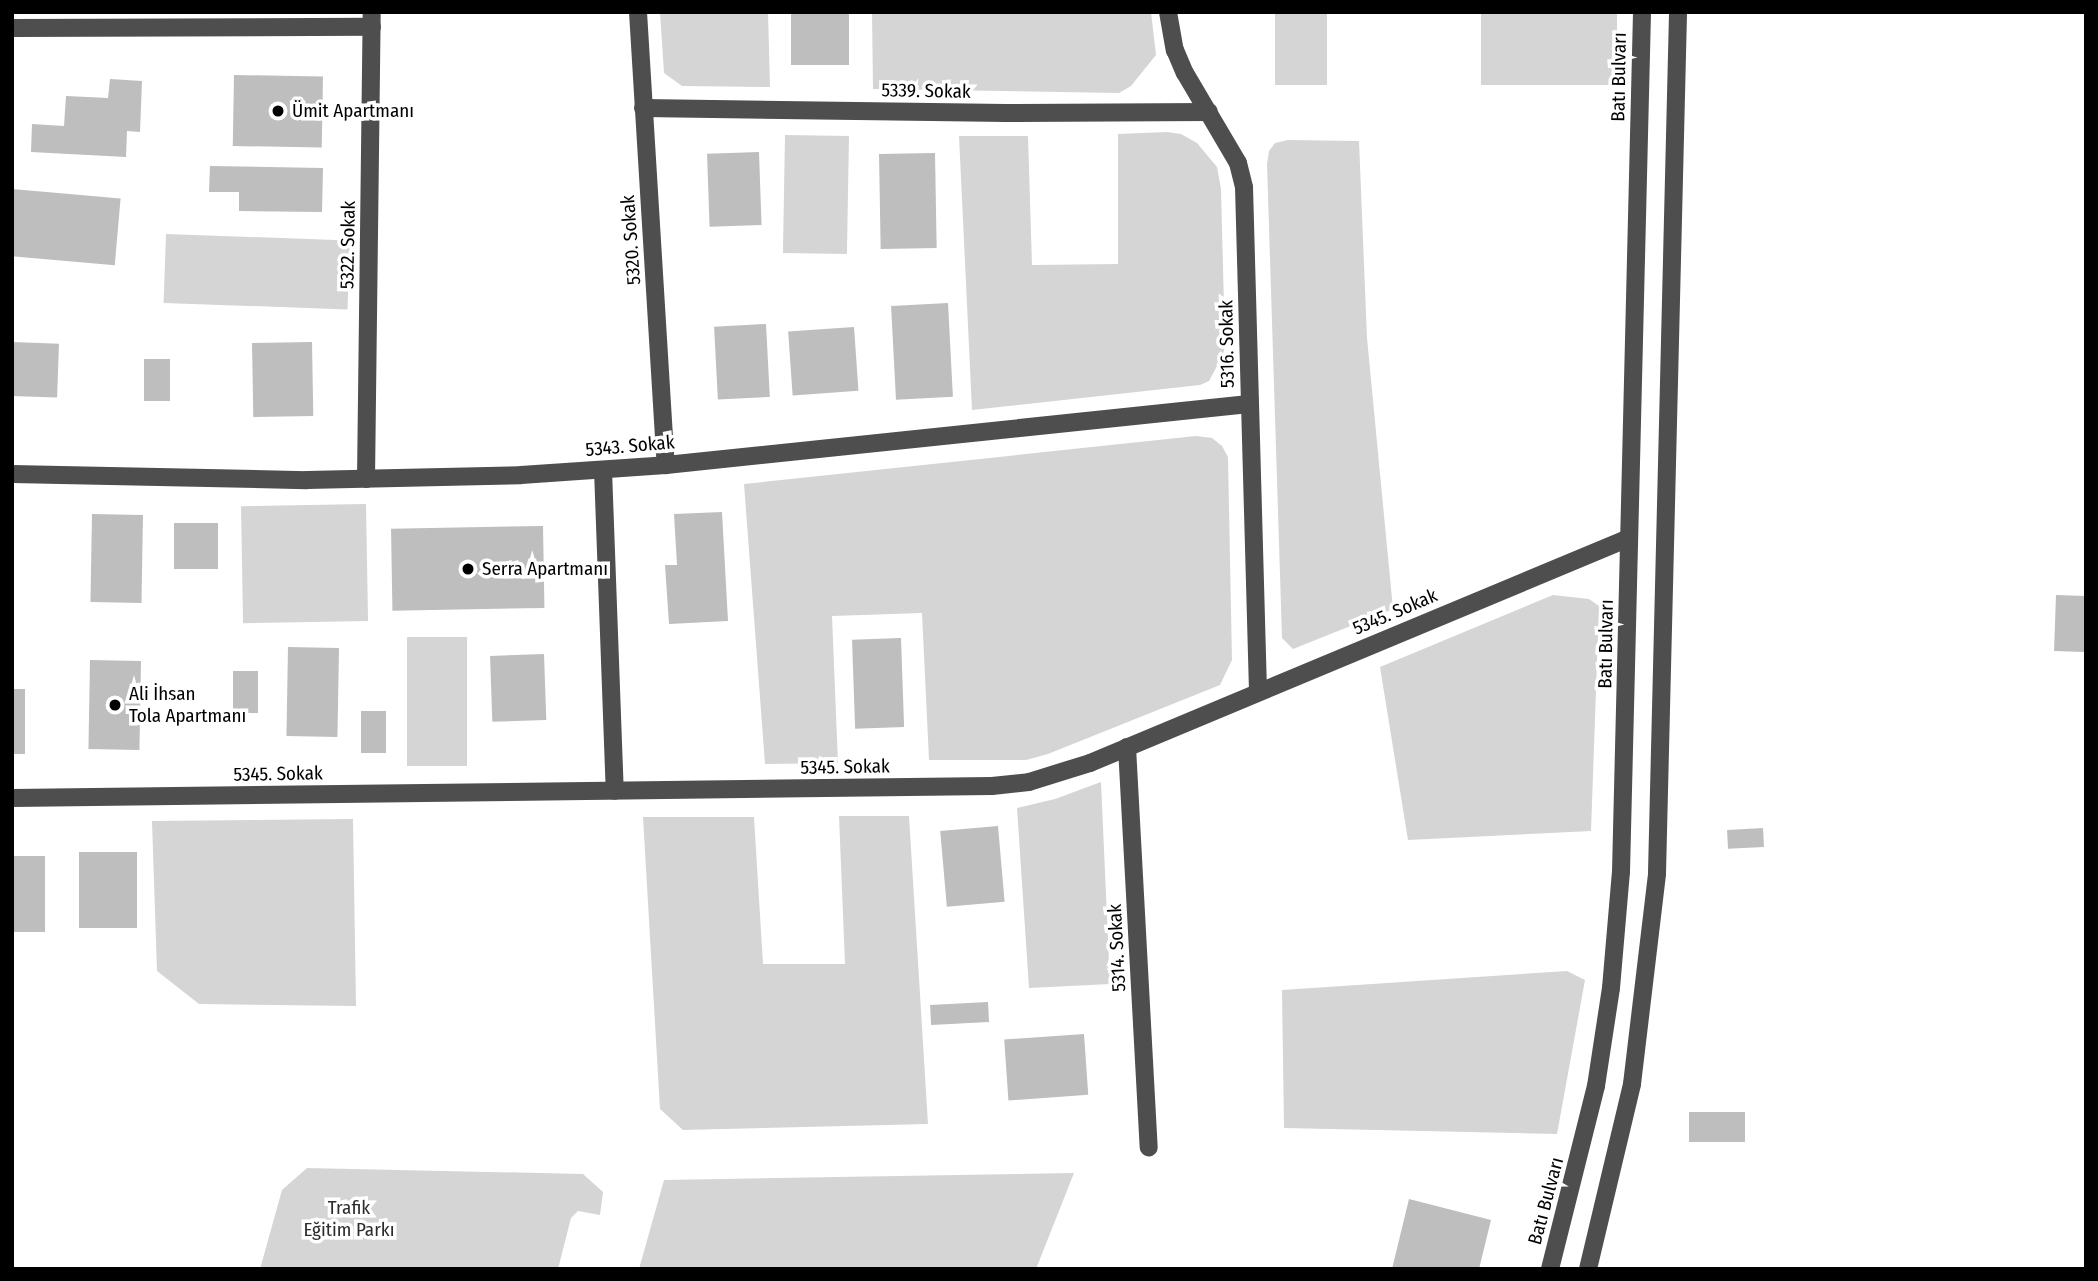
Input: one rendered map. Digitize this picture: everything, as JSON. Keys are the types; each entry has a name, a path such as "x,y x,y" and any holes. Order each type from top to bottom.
{"street":[{"name":"5320. Sokak","path":"638,12 666,465"},
{"name":"5316. Sokak","path":"1168,12 1180,62 1238,163 1244,187 1258,692"},
{"name":"Batı Bulvarı","path":"1550,1269 1596,1086 1611,988 1621,872 1642,12"},
{"path":"1588,1269 1632,1084 1657,873 1678,12"},
{"path":"12,28 372,20"},
{"name":"5322. Sokak","path":"366,479 372,20"},
{"name":"5339. Sokak","path":"643,108 1020,113 1209,112"},
{"name":"5343. Sokak","path":"12,474 366,479 520,475 666,465 1249,404"},
{"path":"603,470 615,791"},
{"name":"5345. Sokak","path":"12,798 992,786 1058,776 1629,538"},
{"name":"5314. Sokak","path":"1128,747 1149,1147"}],"green space":[{"path":"660,12 768,12 770,87 682,86 664,73"},
{"path":"872,12 1151,12 1156,55 1131,86 1119,93 873,89"},
{"path":"1275,12 1327,12 1327,85 1275,85"},
{"path":"1481,12 1617,12 1617,85 1481,85"},
{"path":"1118,134 1181,134 1197,143 1217,167 1221,189 1225,345 1223,355 1209,381 1200,385 972,410 959,136 1028,136 1032,265 1118,264"},
{"path":"785,135 849,136 847,254 783,253"},
{"path":"1288,140 1359,141 1367,338 1393,609 1293,649 1282,638 1267,164 1269,151 1275,143"},
{"path":"166,234 350,240 347,309 164,303"},
{"path":"1196,436 1212,438 1222,446 1228,457 1232,660 1220,685 1048,754 1026,760 929,760 922,613 832,616 838,763 765,764 744,484"},
{"path":"366,504 368,621 243,623 241,506"},
{"path":"1553,595 1589,599 1599,606 1591,831 1408,840 1380,667"},
{"path":"407,637 467,637 467,766 407,766"},
{"path":"1101,782 1110,984 1029,988 1017,808 1055,799"},
{"path":"839,816 909,816 928,1124 683,1130 660,1109 643,817 754,817 763,964 845,964"},
{"path":"353,819 356,1006 199,1004 157,971 152,821"},
{"path":"1567,971 1585,980 1557,1134 1284,1128 1282,990"},
{"name":"Trafik Eğitim Parkı","path":"307,1168 583,1174 603,1192 600,1215 578,1211 571,1218 558,1269 260,1269 282,1190"},
{"path":"1074,1173 1036,1269 639,1269 664,1180"}],"building":[{"path":"791,12 849,12 849,65 791,65"},
{"name":"Ümit Apartmanı","path":"234,75 323,77 322,148 233,146"},
{"path":"110,79 142,81 140,132 127,131 126,157 31,152 32,124 64,126 66,96 108,98"},
{"path":"759,152 762,225 710,227 707,154"},
{"path":"935,153 937,248 881,249 879,154"},
{"path":"210,166 323,168 322,212 239,211 239,192 209,192"},
{"path":"12,189 121,198 115,265 12,256"},
{"path":"948,303 953,397 896,400 891,306"},
{"path":"766,324 770,397 718,400 714,327"},
{"path":"854,327 858,391 793,395 788,332"},
{"path":"12,342 59,344 57,398 12,396"},
{"path":"312,342 313,416 253,417 252,343"},
{"path":"144,359 170,359 170,401 144,401"},
{"path":"722,512 728,621 669,624 665,565 677,565 674,514"},
{"path":"92,514 143,515 141,603 90,602"},
{"path":"174,523 218,523 218,569 174,569"},
{"name":"Serra Apartmanı","path":"543,526 544,608 392,611 391,529"},
{"path":"2056,595 2086,596 2084,652 2054,651"},
{"path":"901,638 904,727 855,729 852,640"},
{"path":"288,647 339,648 337,737 286,736"},
{"path":"544,654 546,720 492,722 490,656"},
{"name":"Ali İhsan Tola Apartmanı","path":"90,660 141,661 139,750 88,749"},
{"path":"233,671 258,671 258,713 233,713"},
{"path":"12,689 25,689 25,754 12,754"},
{"path":"361,711 386,711 386,753 361,753"},
{"path":"998,826 1005,902 947,907 940,831"},
{"path":"1763,828 1764,847 1728,849 1727,830"},
{"path":"79,852 137,852 137,928 79,928"},
{"path":"12,856 45,856 45,932 12,932"},
{"path":"988,1002 989,1022 931,1025 930,1005"},
{"path":"1084,1034 1088,1095 1008,1100 1004,1040"},
{"path":"1689,1112 1745,1112 1745,1142 1689,1142"},
{"path":"1409,1199 1491,1220 1479,1269 1392,1269"}],"place":[{"name":"Ümit Apartmanı","path":"278,111"},
{"name":"Serra Apartmanı","path":"468,569"},
{"name":"Ali İhsan Tola Apartmanı","path":"115,705"}]}
